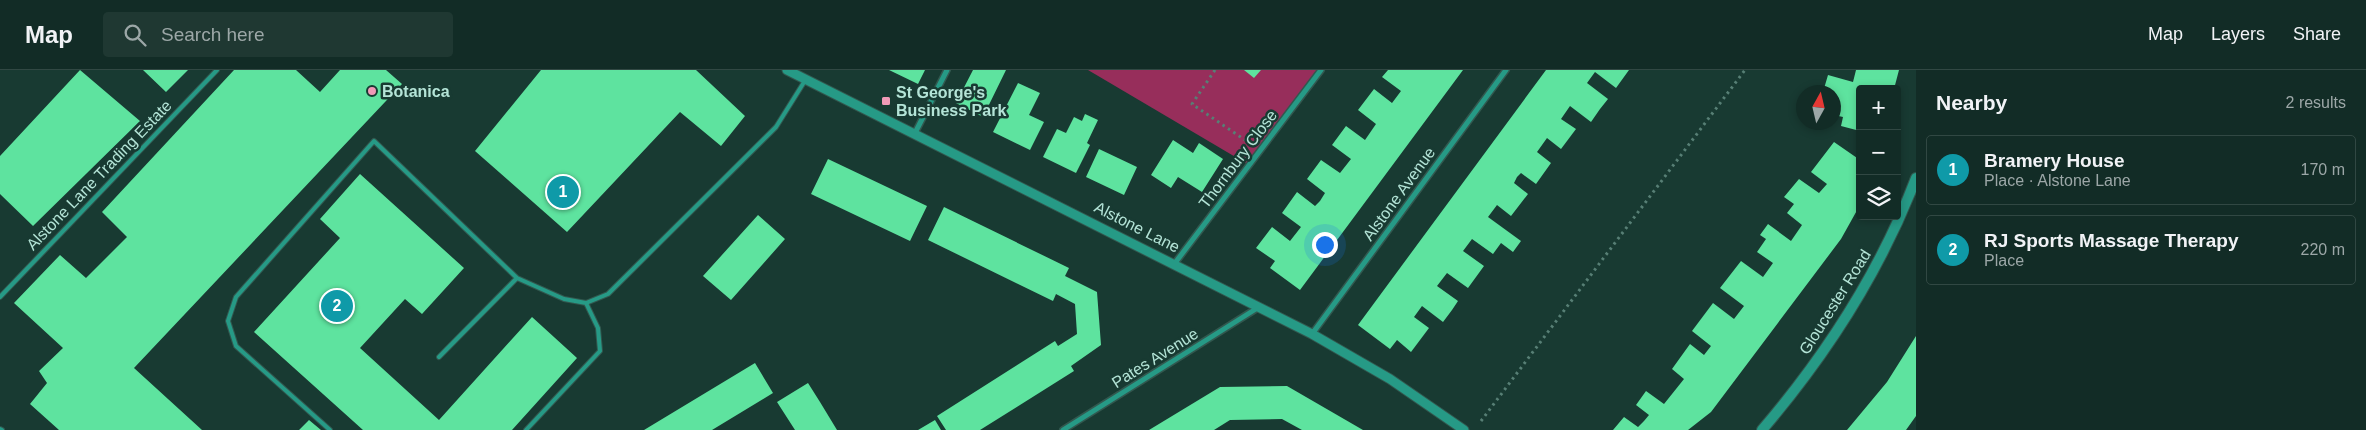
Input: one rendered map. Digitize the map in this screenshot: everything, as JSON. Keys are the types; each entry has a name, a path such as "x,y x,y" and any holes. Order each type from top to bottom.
{"main road":[{"name":"Gloucester Road","path":"1762,430 1807,376 1852,309 1898,224 1916,178"}],"street":[{"name":"Alstone Lane","path":"787,70 1175,263 1312,334 1383,374 1464,430"},
{"path":"915,133 946,70"},
{"name":"Thornbury Close","path":"1175,263 1321,70"},
{"name":"Alstone Avenue","path":"1312,334 1506,70"},
{"name":"Pates Avenue","path":"1063,430 1259,307"}],"lane":[{"name":"Alstone Lane Trading Estate","path":"0,298 217,70"},
{"path":"330,430 236,346 228,321 236,297 374,141 517,278 564,300 586,302 608,294 776,127 806,79"},
{"path":"440,357 517,278"},
{"path":"526,430 600,351 598,328 586,302"}],"path":[{"path":"1215,70 1192,104 1260,151"},
{"path":"1480,422 1745,70"}],"shaded area":[{"path":"1088,70 1321,70 1249,165"}],"building":[{"path":"80,70 140,121 33,226 0,194 0,156"},
{"path":"143,70 188,70 166,92"},
{"path":"234,70 296,70 320,92 340,70 386,70 402,84 134,368 202,430 59,430 30,404 47,383 39,371 63,348 14,303 60,255 86,278 127,237 102,212"},
{"path":"541,70 696,70 745,116 721,146 680,112 567,232 475,151"},
{"path":"889,70 925,70 918,84"},
{"path":"973,70 1006,70 983,117 956,103"},
{"path":"1244,70 1261,70 1254,78"},
{"path":"1388,70 1463,70 1300,290 1270,268 1275,261 1256,248 1272,227 1290,241 1301,227 1282,213 1297,192 1315,206 1320,201 1325,193 1307,179 1321,160 1340,173 1351,159 1332,145 1346,126 1365,140 1376,124 1358,110 1374,89 1392,103 1401,91 1382,77"},
{"path":"1546,70 1629,70 1616,88 1595,72 1587,83 1608,99 1591,122 1570,106 1561,119 1576,129 1561,149 1547,138 1537,152 1551,163 1536,184 1521,173 1514,183 1528,194 1511,216 1497,205 1488,217 1521,241 1513,252 1501,243 1493,254 1472,239 1463,251 1484,266 1468,288 1447,273 1437,286 1458,301 1452,310 1443,322 1422,306 1414,317 1429,328 1411,352 1397,340 1390,349 1358,325"},
{"path":"1856,70 1899,70 1895,85 1856,85 1856,130 1841,126 1843,117 1841,117 1841,85 1825,85 1828,75 1853,82"},
{"path":"1018,83 1040,93 1029,115 1044,122 1030,150 993,132"},
{"path":"1085,114 1098,120 1087,143 1090,145 1076,173 1043,157 1057,129 1066,133 1074,117 1082,121"},
{"path":"1173,140 1193,153 1199,143 1223,159 1202,192 1178,177 1171,188 1151,175"},
{"path":"1834,142 1856,157 1856,212 1841,239 1711,412 1688,430 1613,430 1624,417 1638,427 1644,421 1649,415 1636,405 1646,391 1664,404 1684,379 1672,369 1690,344 1704,355 1711,346 1692,331 1713,303 1734,319 1744,306 1720,288 1741,261 1763,277 1773,263 1757,252 1766,239 1760,235 1768,224 1791,241 1802,225 1787,213 1794,204 1784,197 1799,179 1819,193 1827,184 1811,172"},
{"path":"1099,149 1137,167 1124,195 1086,177"},
{"path":"828,159 927,206 910,241 811,194"},
{"path":"360,174 464,268 422,314 405,299 360,348 439,420 532,317 577,358 512,430 363,430 254,332 340,238 320,219"},
{"path":"944,207 1069,268 1065,276 1097,292 1101,345 1071,366 1074,371 980,430 946,430 937,416 1055,341 1058,346 1077,334 1075,304 1056,294 1053,301 928,240"},
{"path":"758,215 785,239 731,300 703,276"},
{"path":"1916,336 1916,416 1906,430 1847,430 1887,382"},
{"path":"755,363 773,393 712,430 644,430"},
{"path":"808,383 837,430 795,430 777,402"},
{"path":"1287,386 1363,430 1302,430 1282,419 1230,420 1214,430 1149,430 1220,387"},
{"path":"309,420 321,430 299,430"},
{"path":"935,420 941,430 918,430"}],"place":[{"name":"Botanica","path":"372,91"},
{"name":"St George's Business Park","path":"886,101"},
{"name":"Bramery House","path":"563,192"},
{"name":"RJ Sports Massage Therapy","path":"337,306"}]}
